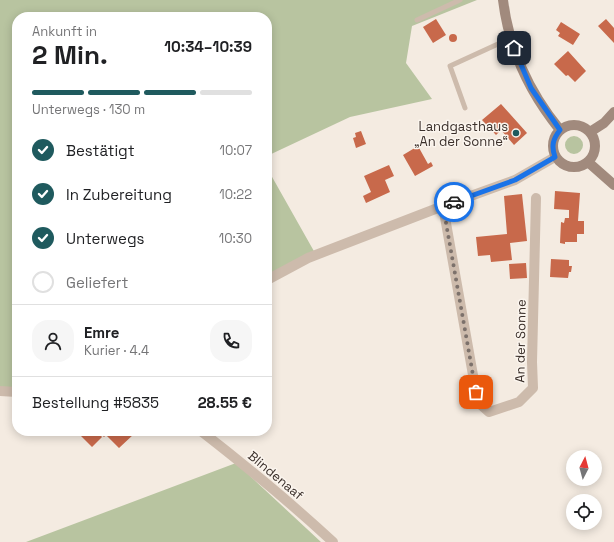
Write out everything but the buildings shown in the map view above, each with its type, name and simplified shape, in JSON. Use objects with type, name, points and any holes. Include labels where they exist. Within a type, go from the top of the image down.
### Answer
[{"type":"main road","points":[[503,0],[511,38],[526,80],[535,96],[560,130]]},
{"type":"main road","points":[[590,132],[604,123],[614,112]]},
{"type":"main road","points":[[568,125],[577,125],[590,132],[595,143],[594,154],[588,162],[582,166],[567,166],[555,157],[553,142],[555,135],[560,130],[568,125]]},
{"type":"main road","points":[[588,162],[614,185]]},
{"type":"street","points":[[272,277],[308,258],[515,180],[555,157]]},
{"type":"street","name":"An der Sonne","points":[[443,206],[476,392],[480,404],[489,412],[519,402],[533,388],[532,354],[536,198]]},
{"type":"street","points":[[0,391],[12,392]]},
{"type":"street","name":"Blindenaaf","points":[[207,436],[305,516],[333,542]]},
{"type":"lane","points":[[417,20],[460,0]]},
{"type":"lane","points":[[465,108],[450,66],[511,38]]},
{"type":"green space","points":[[0,0],[477,0],[412,26],[406,63],[432,99],[350,117],[272,154],[272,12],[12,12],[12,392],[0,391]]},
{"type":"green space","points":[[570,136],[578,136],[583,141],[581,152],[578,154],[570,154],[565,149],[565,141]]},
{"type":"green space","points":[[272,177],[315,253],[272,279]]},
{"type":"green space","points":[[236,463],[321,542],[26,542]]},
{"type":"way so far","points":[[454,202],[443,206],[476,392]]},
{"type":"place","name":"Landgasthaus „An der Sonne“","points":[[516,133]]},
{"type":"route","points":[[454,202],[515,180],[555,157],[553,142],[555,135],[560,130],[535,96],[526,80],[514,48]]}]
